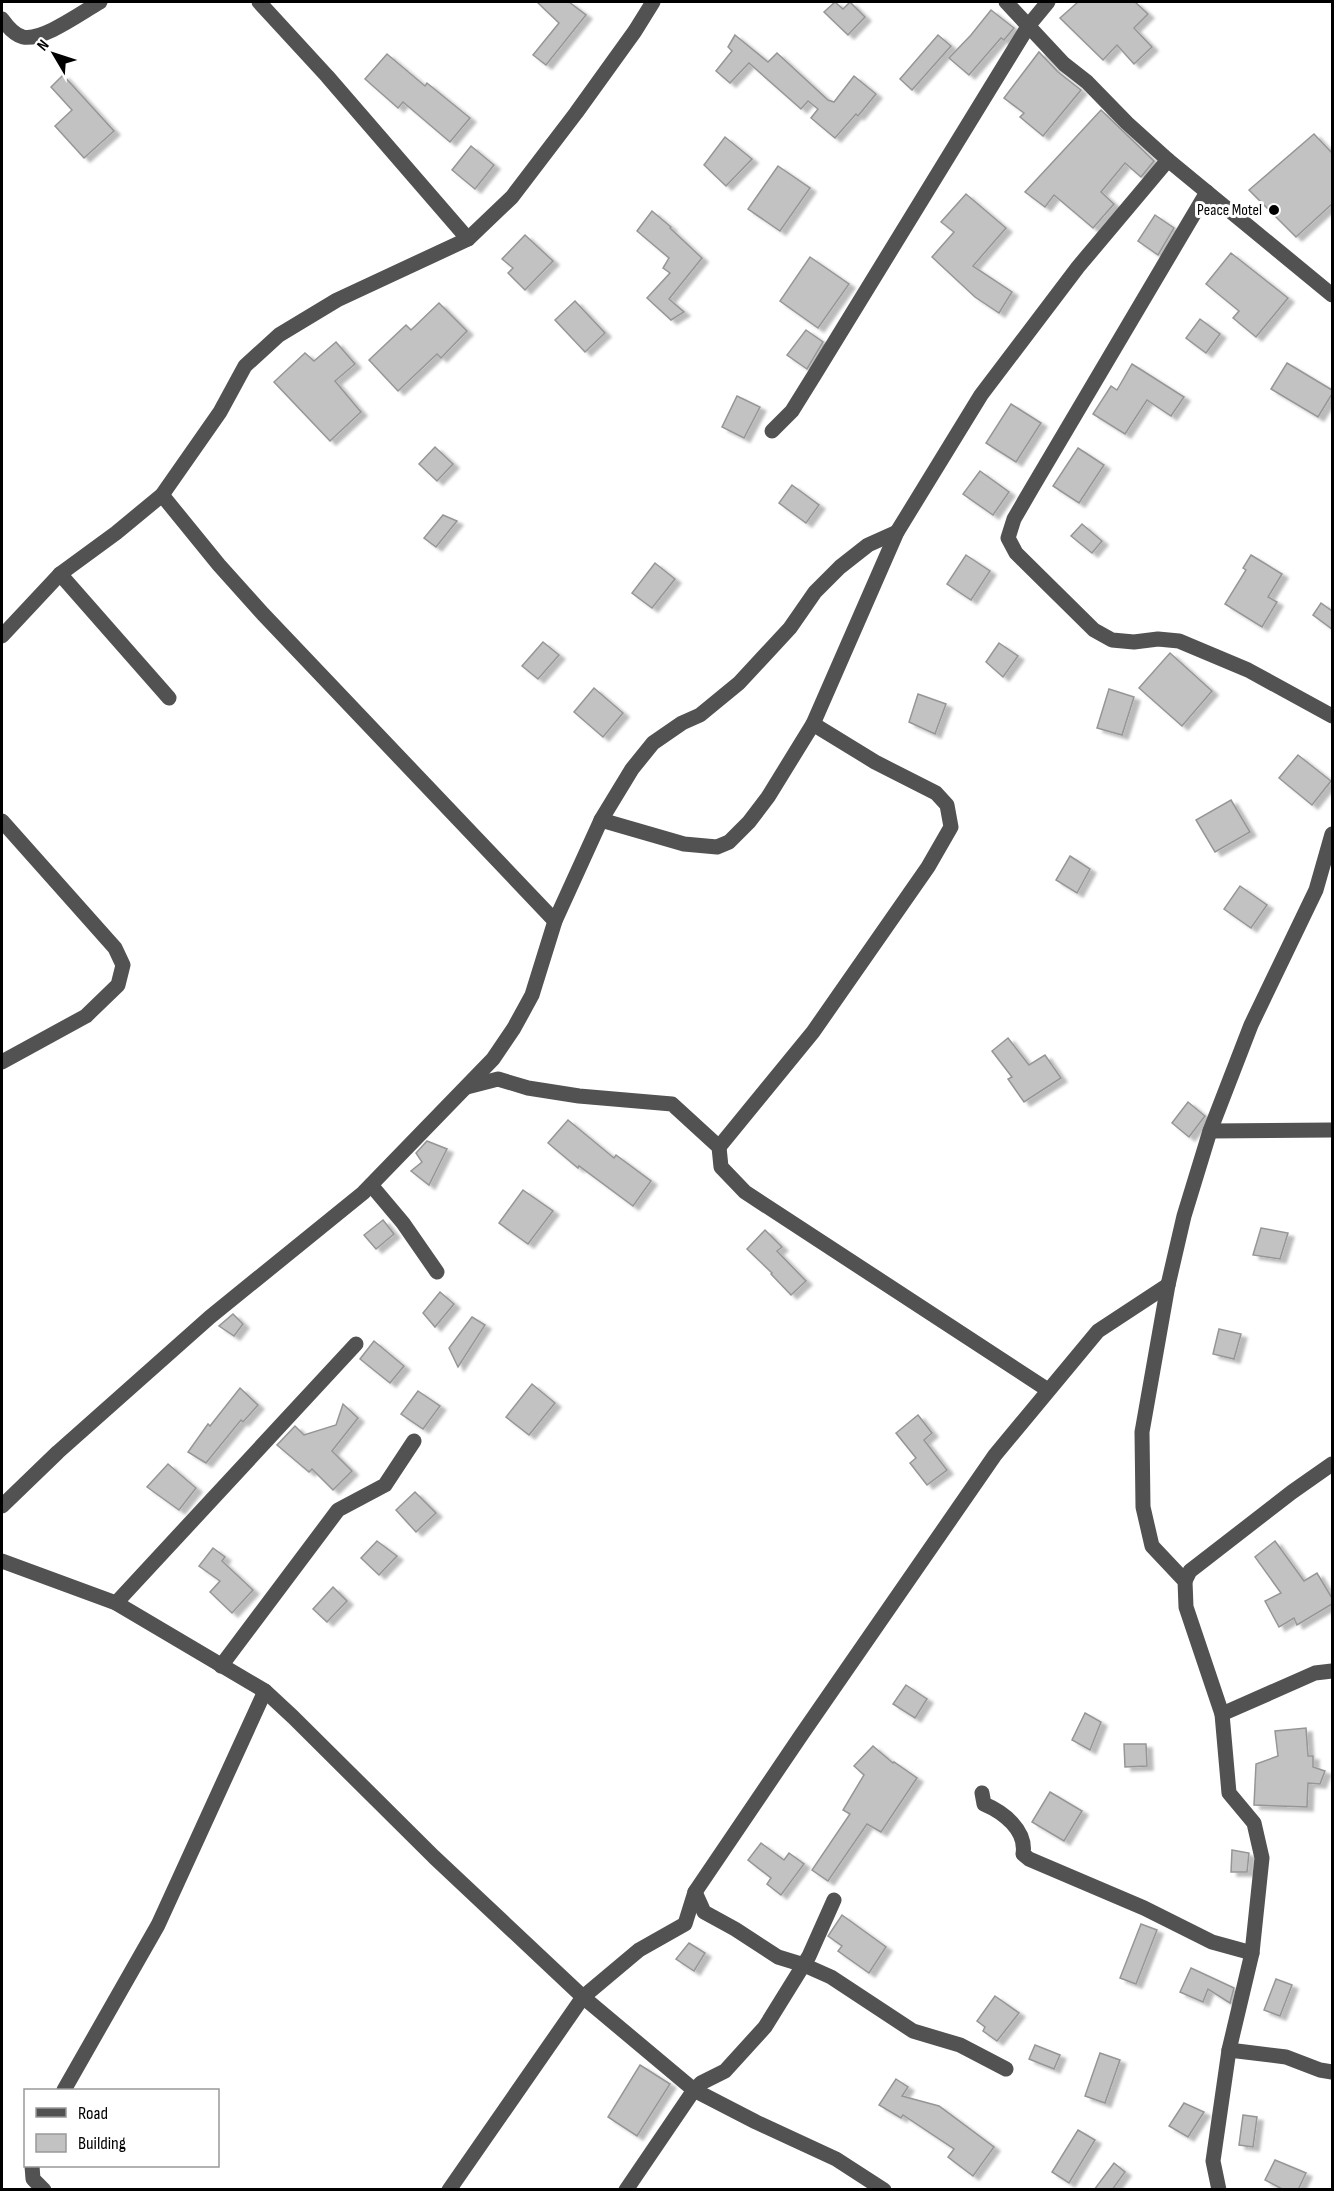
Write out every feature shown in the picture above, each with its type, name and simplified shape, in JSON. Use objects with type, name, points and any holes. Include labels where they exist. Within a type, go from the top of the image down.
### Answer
[{"type":"street","points":[[2,19],[9,28],[23,37],[40,36],[100,2]]},
{"type":"street","points":[[259,2],[327,76],[468,239]]},
{"type":"street","points":[[2,636],[60,574],[116,533],[162,495],[220,412],[245,366],[279,335],[337,300],[468,239],[512,197],[635,31],[653,2]]},
{"type":"street","points":[[1006,2],[1064,64],[1087,82],[1168,160],[1332,295]]},
{"type":"street","points":[[772,431],[792,411],[1029,26],[1048,2]]},
{"type":"street","points":[[602,819],[684,844],[717,847],[729,843],[749,822],[768,797],[813,724],[897,532],[981,394],[1078,267],[1168,160]]},
{"type":"street","points":[[1207,192],[1014,519],[1008,538],[1016,553],[1094,630],[1112,640],[1134,642],[1158,639],[1179,640],[1248,670],[1332,716]]},
{"type":"street","points":[[162,495],[219,565],[263,614],[555,921]]},
{"type":"street","points":[[2,1506],[58,1452],[210,1317],[371,1185],[493,1059],[514,1028],[532,995],[555,921],[602,819],[632,769],[653,743],[682,723],[700,715],[740,683],[790,628],[815,592],[840,567],[868,545],[897,532]]},
{"type":"street","points":[[60,574],[169,698]]},
{"type":"street","points":[[718,1147],[813,1032],[928,867],[951,827],[947,804],[936,793],[875,762],[813,724]]},
{"type":"street","points":[[2,822],[116,948],[123,964],[118,985],[86,1016],[2,1062]]},
{"type":"street","points":[[1185,1581],[1152,1546],[1143,1507],[1142,1432],[1168,1285],[1184,1216],[1210,1131],[1251,1025],[1316,890],[1332,834]]},
{"type":"street","points":[[467,1087],[498,1079],[528,1088],[579,1096],[672,1104],[718,1147],[721,1167],[745,1192],[1048,1390]]},
{"type":"street","points":[[1210,1131],[1332,1130]]},
{"type":"street","points":[[371,1185],[403,1223],[437,1272]]},
{"type":"street","points":[[449,2190],[583,1997],[639,1950],[684,1924],[695,1892],[808,1724],[995,1455],[1098,1331],[1168,1285]]},
{"type":"street","points":[[116,1603],[356,1344]]},
{"type":"street","points":[[221,1666],[338,1510],[385,1485],[414,1442]]},
{"type":"street","points":[[1219,2190],[1213,2161],[1228,2050],[1252,1953],[1262,1858],[1254,1823],[1229,1793],[1222,1714],[1186,1607],[1185,1581],[1190,1571],[1332,1464]]},
{"type":"street","points":[[2,1561],[116,1603],[265,1691],[434,1857],[583,1997],[694,2090],[836,2159],[884,2190]]},
{"type":"street","points":[[1222,1714],[1315,1673],[1332,1671]]},
{"type":"street","points":[[65,2089],[158,1925],[265,1691]]},
{"type":"street","points":[[982,1793],[984,1804],[999,1810],[1015,1826],[1024,1847],[1023,1854],[1029,1859],[1144,1908],[1212,1942],[1252,1953]]},
{"type":"street","points":[[695,1892],[704,1912],[778,1957],[831,1977],[913,2031],[960,2045],[1006,2069]]},
{"type":"street","points":[[626,2190],[694,2090],[701,2083],[725,2071],[765,2027],[804,1965],[834,1900]]},
{"type":"street","points":[[1228,2050],[1286,2057],[1320,2070],[1332,2072]]},
{"type":"street","points":[[32,2167],[33,2179],[44,2190]]},
{"type":"building","points":[[537,2],[569,2],[586,15],[546,65],[533,55],[559,23]]},
{"type":"building","points":[[835,2],[843,9],[850,2],[865,17],[848,35],[824,12]]},
{"type":"building","points":[[1078,2],[1135,2],[1148,14],[1134,28],[1152,47],[1134,64],[1117,45],[1103,60],[1060,18]]},
{"type":"building","points":[[991,10],[1014,28],[1004,40],[1001,38],[969,75],[949,58]]},
{"type":"building","points":[[735,35],[768,62],[777,53],[828,100],[834,102],[854,76],[876,94],[858,116],[856,114],[835,138],[811,118],[818,109],[808,101],[801,109],[749,63],[730,83],[716,71],[732,51],[728,47]]},
{"type":"building","points":[[938,35],[951,46],[912,90],[900,79]]},
{"type":"building","points":[[1039,52],[1058,72],[1081,90],[1043,136],[1020,117],[1024,113],[1004,98]]},
{"type":"building","points":[[387,54],[425,86],[427,83],[470,118],[450,142],[403,102],[398,108],[365,79]]},
{"type":"building","points":[[63,75],[114,131],[84,158],[55,126],[72,110],[51,87]]},
{"type":"building","points":[[1101,110],[1154,161],[1141,177],[1125,163],[1101,192],[1114,204],[1093,228],[1054,195],[1045,207],[1025,192]]},
{"type":"building","points":[[1314,134],[1332,153],[1332,204],[1296,237],[1249,190]]},
{"type":"building","points":[[725,137],[752,159],[726,186],[704,165]]},
{"type":"building","points":[[471,146],[494,165],[475,189],[452,170]]},
{"type":"building","points":[[778,166],[810,188],[780,231],[748,209]]},
{"type":"building","points":[[966,194],[1006,228],[973,266],[1012,292],[999,313],[975,297],[932,257],[954,232],[941,222]]},
{"type":"building","points":[[652,211],[702,258],[669,299],[684,312],[671,320],[647,298],[670,273],[663,268],[669,258],[637,231]]},
{"type":"building","points":[[1155,215],[1174,228],[1158,255],[1138,241]]},
{"type":"building","points":[[525,235],[553,261],[525,290],[508,273],[513,268],[502,259]]},
{"type":"building","points":[[1231,253],[1288,298],[1256,337],[1233,318],[1239,311],[1206,284]]},
{"type":"building","points":[[810,257],[849,284],[818,328],[780,301]]},
{"type":"building","points":[[575,301],[605,333],[585,352],[555,320]]},
{"type":"building","points":[[439,303],[467,331],[441,358],[437,354],[398,391],[369,360],[406,325],[411,330]]},
{"type":"building","points":[[1200,319],[1220,334],[1206,353],[1186,338]]},
{"type":"building","points":[[806,330],[823,342],[807,369],[787,355]]},
{"type":"building","points":[[336,342],[355,364],[335,381],[361,412],[330,441],[274,382],[305,353],[314,361]]},
{"type":"building","points":[[1287,363],[1332,390],[1332,394],[1318,417],[1271,389]]},
{"type":"building","points":[[1132,364],[1184,397],[1171,416],[1147,400],[1125,434],[1093,414],[1111,386],[1117,390]]},
{"type":"building","points":[[737,396],[760,407],[744,438],[722,427]]},
{"type":"building","points":[[1011,404],[1041,423],[1016,462],[986,443]]},
{"type":"building","points":[[435,447],[453,464],[437,481],[419,464]]},
{"type":"building","points":[[1078,448],[1104,465],[1079,503],[1053,486]]},
{"type":"building","points":[[980,471],[1009,492],[993,515],[963,494]]},
{"type":"building","points":[[792,485],[819,505],[806,523],[779,503]]},
{"type":"building","points":[[443,515],[457,521],[436,547],[424,538]]},
{"type":"building","points":[[1082,524],[1102,541],[1092,553],[1071,536]]},
{"type":"building","points":[[966,555],[990,571],[971,600],[947,584]]},
{"type":"building","points":[[1251,555],[1282,574],[1268,597],[1277,602],[1262,627],[1225,604],[1246,570],[1243,568]]},
{"type":"building","points":[[655,563],[675,579],[652,608],[632,593]]},
{"type":"building","points":[[1321,603],[1332,611],[1332,629],[1313,615]]},
{"type":"building","points":[[543,642],[559,655],[538,679],[522,666]]},
{"type":"building","points":[[999,643],[1018,656],[1003,677],[986,662]]},
{"type":"building","points":[[1170,653],[1212,691],[1182,726],[1139,688]]},
{"type":"building","points":[[594,688],[623,713],[603,737],[574,712]]},
{"type":"building","points":[[1109,689],[1134,697],[1122,735],[1097,728]]},
{"type":"building","points":[[918,694],[946,704],[935,734],[909,722]]},
{"type":"building","points":[[1298,755],[1331,781],[1312,805],[1279,778]]},
{"type":"building","points":[[1231,800],[1250,832],[1215,852],[1196,820]]},
{"type":"building","points":[[1070,856],[1090,869],[1077,893],[1056,880]]},
{"type":"building","points":[[1240,886],[1267,905],[1251,928],[1224,909]]},
{"type":"building","points":[[1008,1038],[1029,1065],[1045,1055],[1061,1078],[1024,1102],[1008,1079],[1012,1077],[992,1051]]},
{"type":"building","points":[[1188,1102],[1205,1116],[1189,1137],[1172,1123]]},
{"type":"building","points":[[568,1120],[614,1158],[616,1155],[651,1181],[633,1206],[579,1166],[578,1168],[548,1143]]},
{"type":"building","points":[[427,1141],[447,1149],[429,1185],[411,1171],[422,1162],[416,1153]]},
{"type":"building","points":[[523,1190],[553,1211],[528,1244],[499,1223]]},
{"type":"building","points":[[383,1220],[394,1234],[376,1249],[364,1235]]},
{"type":"building","points":[[1261,1228],[1288,1233],[1280,1259],[1253,1255]]},
{"type":"building","points":[[765,1230],[782,1247],[777,1251],[806,1281],[791,1295],[747,1249]]},
{"type":"building","points":[[440,1292],[454,1304],[435,1327],[423,1313]]},
{"type":"building","points":[[233,1314],[243,1324],[234,1336],[219,1326]]},
{"type":"building","points":[[472,1317],[485,1325],[458,1367],[449,1348]]},
{"type":"building","points":[[1219,1329],[1241,1334],[1234,1359],[1213,1354]]},
{"type":"building","points":[[374,1341],[404,1366],[390,1383],[360,1359]]},
{"type":"building","points":[[532,1384],[555,1403],[529,1435],[506,1417]]},
{"type":"building","points":[[240,1388],[258,1405],[243,1422],[241,1420],[206,1463],[188,1452],[208,1424],[210,1426]]},
{"type":"building","points":[[418,1391],[440,1406],[423,1429],[401,1414]]},
{"type":"building","points":[[343,1404],[358,1418],[332,1451],[352,1471],[333,1490],[312,1469],[309,1472],[277,1445],[295,1426],[304,1435],[336,1425]]},
{"type":"building","points":[[918,1415],[932,1433],[924,1440],[947,1470],[927,1485],[910,1463],[916,1458],[896,1433]]},
{"type":"building","points":[[168,1464],[196,1488],[179,1510],[147,1487]]},
{"type":"building","points":[[415,1492],[436,1513],[416,1532],[396,1510]]},
{"type":"building","points":[[377,1541],[397,1556],[379,1575],[361,1558]]},
{"type":"building","points":[[1275,1541],[1304,1581],[1317,1573],[1332,1598],[1332,1604],[1297,1625],[1294,1618],[1279,1627],[1265,1601],[1281,1593],[1255,1557]]},
{"type":"building","points":[[213,1548],[225,1557],[222,1561],[253,1590],[232,1613],[210,1592],[220,1581],[199,1566]]},
{"type":"building","points":[[333,1587],[347,1601],[327,1622],[313,1609]]},
{"type":"building","points":[[906,1685],[927,1699],[915,1718],[893,1704]]},
{"type":"building","points":[[1085,1713],[1101,1722],[1090,1750],[1072,1740]]},
{"type":"building","points":[[1306,1728],[1308,1756],[1313,1756],[1313,1767],[1325,1771],[1320,1784],[1308,1783],[1307,1807],[1254,1805],[1256,1764],[1278,1756],[1275,1731]]},
{"type":"building","points":[[1124,1744],[1146,1744],[1147,1766],[1125,1767]]},
{"type":"building","points":[[873,1746],[893,1763],[917,1778],[881,1832],[867,1824],[828,1881],[812,1870],[850,1814],[843,1810],[864,1775],[854,1766]]},
{"type":"building","points":[[1050,1792],[1082,1811],[1064,1841],[1032,1822]]},
{"type":"building","points":[[761,1843],[784,1860],[789,1853],[804,1864],[781,1895],[767,1884],[771,1878],[748,1860]]},
{"type":"building","points":[[1232,1850],[1249,1853],[1247,1872],[1231,1872]]},
{"type":"building","points":[[842,1915],[886,1947],[869,1973],[838,1951],[842,1946],[828,1936]]},
{"type":"building","points":[[1141,1924],[1157,1930],[1136,1984],[1120,1978]]},
{"type":"building","points":[[689,1943],[705,1953],[694,1971],[676,1959]]},
{"type":"building","points":[[1191,1968],[1234,1988],[1230,2003],[1208,1989],[1203,2002],[1180,1992]]},
{"type":"building","points":[[1276,1979],[1292,1985],[1280,2016],[1264,2010]]},
{"type":"building","points":[[995,1996],[1019,2013],[997,2041],[983,2031],[985,2027],[977,2021]]},
{"type":"building","points":[[1035,2045],[1060,2055],[1054,2069],[1029,2059]]},
{"type":"building","points":[[1100,2053],[1120,2060],[1105,2103],[1085,2096]]},
{"type":"building","points":[[640,2065],[670,2084],[637,2136],[608,2117]]},
{"type":"building","points":[[896,2079],[908,2087],[902,2096],[939,2106],[994,2147],[973,2176],[948,2157],[954,2149],[903,2115],[901,2118],[879,2105]]},
{"type":"building","points":[[1184,2103],[1204,2112],[1188,2137],[1169,2126]]},
{"type":"building","points":[[1243,2115],[1257,2117],[1253,2147],[1239,2145]]},
{"type":"building","points":[[1078,2130],[1095,2140],[1069,2183],[1052,2172]]},
{"type":"building","points":[[1275,2160],[1306,2173],[1298,2190],[1284,2190],[1265,2180]]},
{"type":"building","points":[[1114,2163],[1125,2172],[1112,2190],[1094,2190]]},
{"type":"place","name":"Peace Motel","points":[[1274,210]]}]
